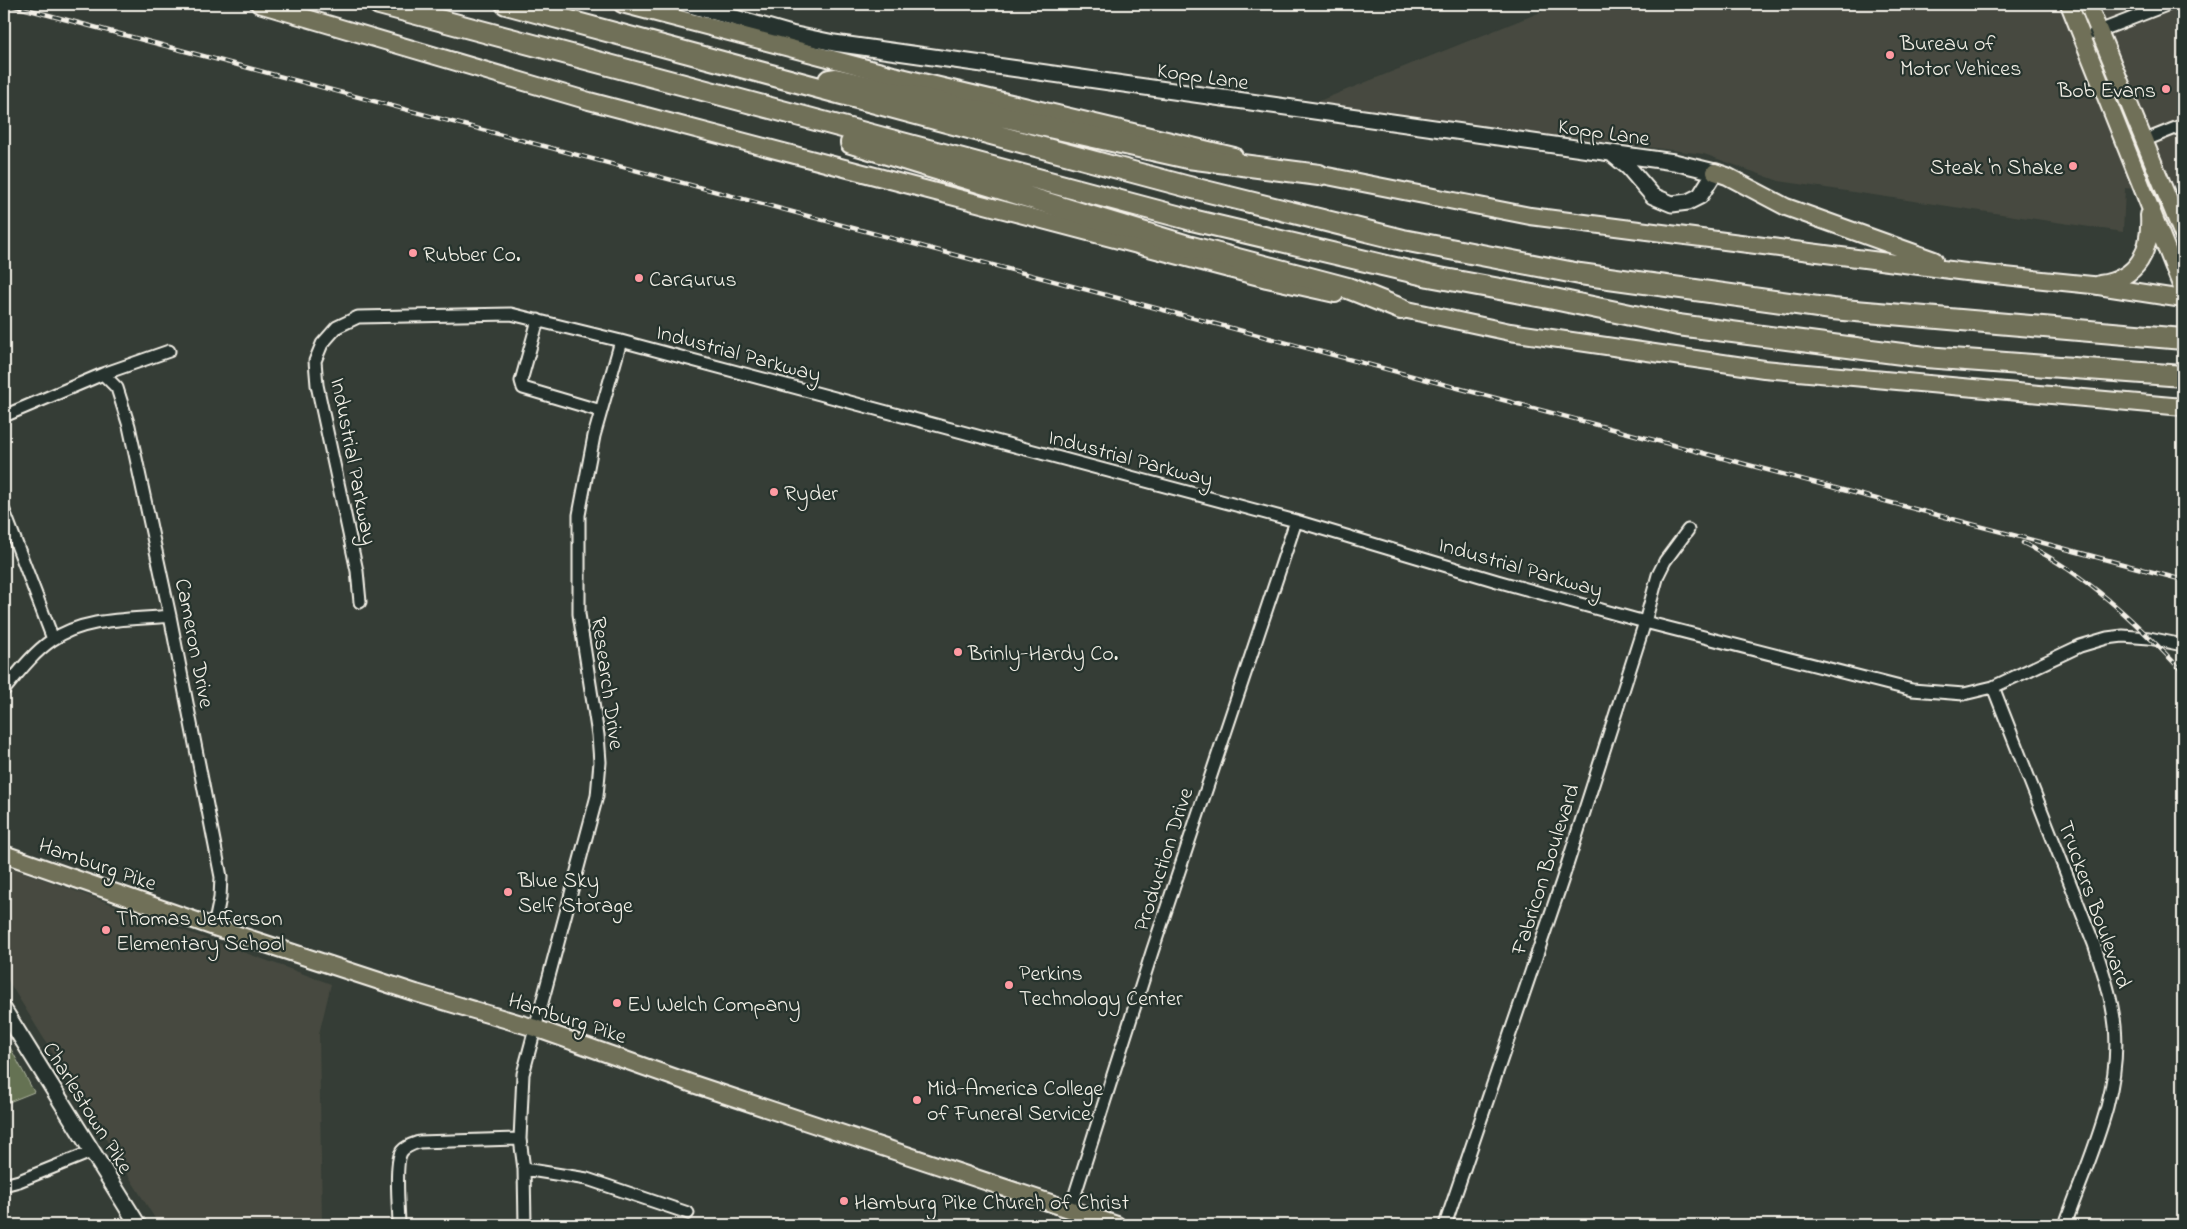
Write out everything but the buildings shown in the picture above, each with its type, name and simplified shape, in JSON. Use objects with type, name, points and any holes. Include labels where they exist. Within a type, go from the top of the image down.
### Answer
[{"type":"highway","points":[[379,4],[1267,239],[1429,276],[1678,325],[1925,357],[2178,375]]},
{"type":"highway","points":[[506,4],[1175,184],[1384,235],[1580,274],[1832,309],[2183,339]]},
{"type":"highway","points":[[794,82],[835,79],[1188,158],[1319,174]]},
{"type":"highway","points":[[820,122],[850,142],[1188,246],[1348,288],[1401,308]]},
{"type":"main road","points":[[259,4],[599,104],[1267,279],[1510,332],[1764,369],[2183,407]]},
{"type":"main road","points":[[622,4],[893,75],[1269,165],[1530,216],[1966,272],[2092,285],[2183,298]]},
{"type":"main road","points":[[2069,4],[2183,290]]},
{"type":"main road","points":[[2088,4],[2183,235]]},
{"type":"main road","points":[[1715,172],[1727,176],[1786,207],[1966,272]]},
{"type":"main road","points":[[2092,285],[2123,277],[2136,267],[2144,254],[2148,241],[2148,202]]},
{"type":"main road","name":"Hamburg Pike","points":[[4,854],[214,927],[416,993],[535,1028],[693,1084],[1114,1225]]},
{"type":"street","name":"Kopp Lane","points":[[687,4],[790,34],[834,43],[1674,162],[1715,172]]},
{"type":"street","points":[[2082,37],[2169,4]]},
{"type":"street","points":[[2143,141],[2183,125]]},
{"type":"street","points":[[1612,154],[1629,168],[1653,196],[1672,204],[1688,202],[1700,196],[1715,172]]},
{"type":"street","name":"Industrial Parkway","points":[[360,602],[357,571],[317,385],[315,361],[322,344],[336,327],[358,317],[494,313],[511,314],[621,341],[1296,521],[1497,581],[1645,622],[1912,690],[1964,694],[1993,687],[2080,646],[2107,638],[2123,636],[2149,638],[2183,646]]},
{"type":"street","points":[[538,320],[521,381],[523,388],[601,411]]},
{"type":"street","name":"Research Drive","points":[[524,1225],[524,1169],[520,1139],[523,1074],[597,796],[600,762],[598,735],[579,614],[579,515],[601,411],[621,341]]},
{"type":"street","points":[[4,416],[102,374],[170,351]]},
{"type":"street","name":"Cameron Drive","points":[[102,374],[117,388],[129,426],[170,616],[221,877],[214,927]]},
{"type":"street","points":[[4,511],[53,639]]},
{"type":"street","name":"Production Drive","points":[[1070,1210],[1152,952],[1296,521]]},
{"type":"street","name":"Fabricon Boulevard","points":[[1445,1225],[1559,891],[1645,622],[1658,575],[1665,561],[1688,530]]},
{"type":"street","points":[[4,690],[37,652],[53,639],[90,624],[116,619],[170,616]]},
{"type":"street","name":"Truckers Boulevard","points":[[1993,687],[2094,944],[2104,974],[2115,1025],[2114,1074],[2109,1100],[2065,1225]]},
{"type":"street","name":"Charlestown Pike","points":[[4,1010],[138,1225]]},
{"type":"street","points":[[399,1225],[398,1164],[401,1152],[407,1147],[419,1142],[520,1139]]},
{"type":"street","points":[[4,1184],[18,1181],[91,1152]]},
{"type":"street","points":[[524,1169],[587,1179],[688,1213]]},
{"type":"shaded area","points":[[1561,4],[2183,4],[2183,194],[2125,188],[2123,232],[1779,181],[1704,154],[1309,105]]},
{"type":"shaded area","points":[[4,865],[331,984],[319,1034],[322,1225],[159,1225],[4,974]]},
{"type":"green space","points":[[4,1036],[34,1092],[4,1104]]},
{"type":"railway","points":[[7,4],[2183,580]]},
{"type":"railway","points":[[2023,543],[2068,569],[2109,600],[2183,672]]},
{"type":"place","name":"Bureau of Motor Vehices","points":[[1890,55]]},
{"type":"place","name":"Bob Evans","points":[[2166,89]]},
{"type":"place","name":"Steak 'n Shake","points":[[2073,166]]},
{"type":"place","name":"Rubber Co.","points":[[413,253]]},
{"type":"place","name":"CarGurus","points":[[639,278]]},
{"type":"place","name":"Ryder","points":[[774,492]]},
{"type":"place","name":"Brinly-Hardy Co.","points":[[958,652]]},
{"type":"place","name":"Blue Sky Self Storage","points":[[508,892]]},
{"type":"place","name":"Thomas Jefferson Elementary School","points":[[106,930]]},
{"type":"place","name":"Perkins Technology Center","points":[[1009,985]]},
{"type":"place","name":"EJ Welch Company","points":[[617,1003]]},
{"type":"place","name":"Mid-America College of Funeral Service","points":[[917,1100]]},
{"type":"place","name":"Hamburg Pike Church of Christ","points":[[844,1201]]}]
